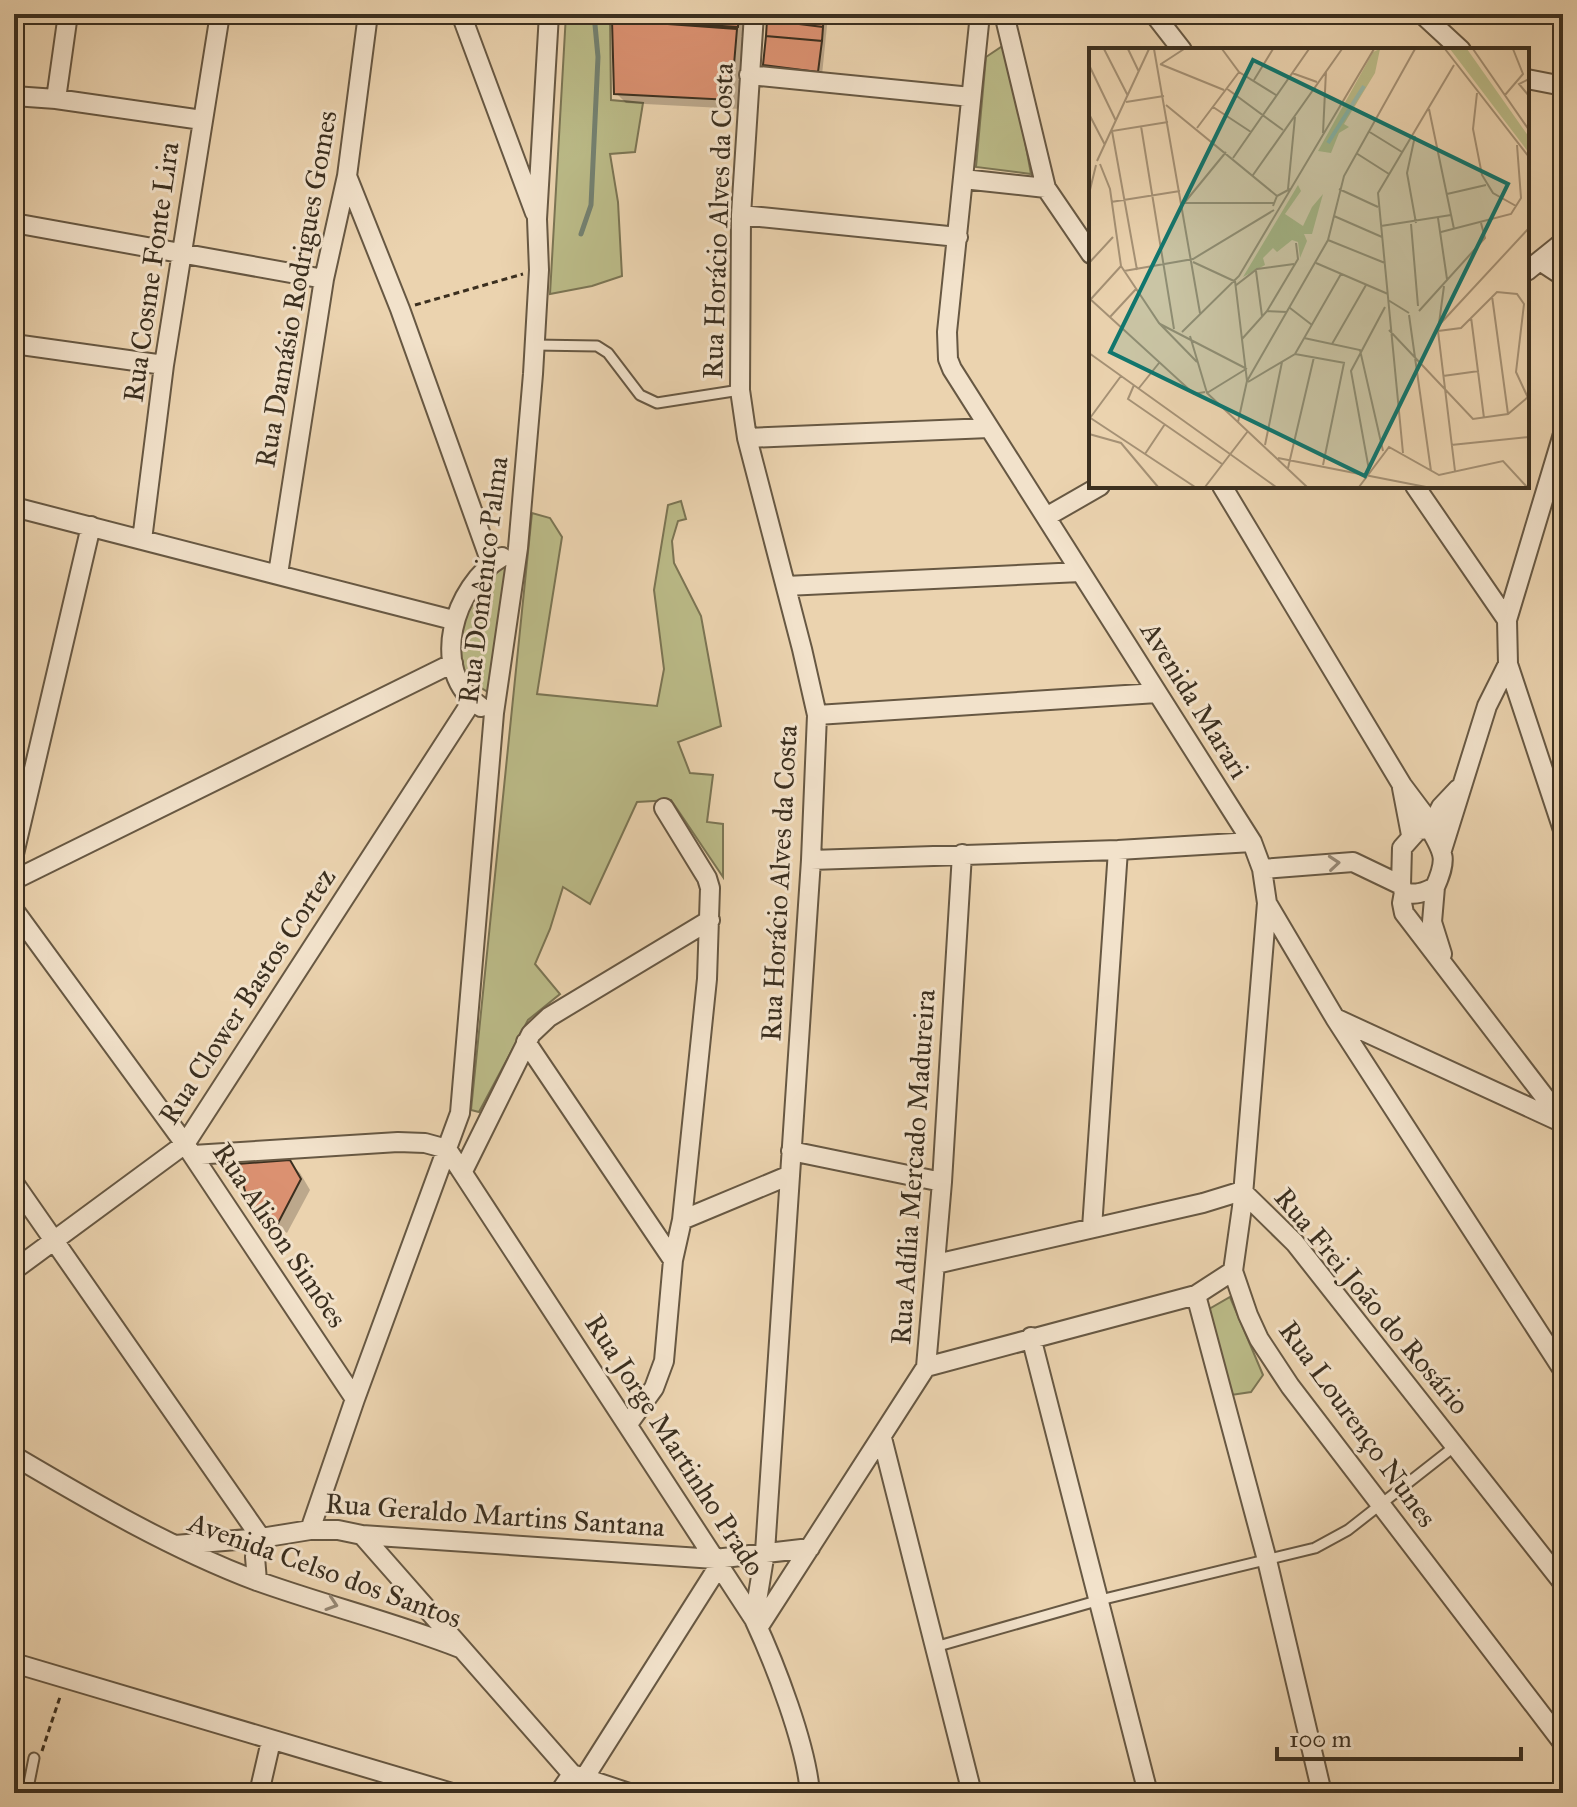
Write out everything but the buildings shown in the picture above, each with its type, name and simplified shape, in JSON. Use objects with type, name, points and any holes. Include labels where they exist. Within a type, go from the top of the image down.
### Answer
[{"type":"street","points":[[56,99],[68,14]]},
{"type":"street","name":"Rua Cosme Fonte Lira","points":[[142,540],[164,365],[220,14]]},
{"type":"street","name":"Rua Damásio Rodrigues Gomes","points":[[278,574],[324,279],[347,176],[368,14]]},
{"type":"street","points":[[461,14],[537,219]]},
{"type":"street","name":"Rua Domênico Palma","points":[[310,1530],[460,1113],[494,713],[518,548],[535,345],[539,270],[537,219],[549,14]]},
{"type":"street","name":"Rua Horácio Alves da Costa","points":[[754,14],[741,215],[740,390],[747,438],[817,715],[811,860],[765,1552],[756,1623]]},
{"type":"street","name":"Avenida Marari","points":[[980,14],[947,332],[948,359],[1252,842],[1262,869],[1267,903],[1335,1018],[1563,1370]]},
{"type":"street","points":[[1004,14],[1046,188],[1089,251]]},
{"type":"street","points":[[1154,14],[1180,48]]},
{"type":"street","points":[[1422,14],[1459,48]]},
{"type":"street","points":[[749,75],[971,97]]},
{"type":"street","points":[[1529,79],[1563,86]]},
{"type":"street","points":[[14,96],[202,120]]},
{"type":"street","points":[[347,176],[400,309],[491,563]]},
{"type":"street","points":[[963,179],[1046,188]]},
{"type":"street","points":[[741,215],[958,237]]},
{"type":"street","points":[[14,223],[324,279]]},
{"type":"street","points":[[1533,266],[1563,242]]},
{"type":"street","points":[[1533,266],[1563,276]]},
{"type":"street","points":[[14,344],[164,365]]},
{"type":"street","points":[[747,438],[989,428]]},
{"type":"street","points":[[1563,434],[1507,620],[1508,664],[1563,830]]},
{"type":"street","points":[[1046,517],[1097,488]]},
{"type":"street","points":[[1223,488],[1402,785],[1422,830],[1442,850]]},
{"type":"street","points":[[1416,488],[1507,620]]},
{"type":"street","points":[[14,507],[453,620]]},
{"type":"street","points":[[14,854],[91,526]]},
{"type":"street","points":[[494,713],[472,701],[460,681],[450,643],[453,620],[491,563],[518,548]]},
{"type":"street","points":[[786,586],[1080,572]]},
{"type":"street","points":[[14,880],[453,663]]},
{"type":"street","points":[[1445,965],[1432,922],[1435,887],[1444,868],[1442,850],[1487,706],[1508,664]]},
{"type":"street","points":[[817,715],[1157,693]]},
{"type":"street","name":"Rua Clower Bastos Cortez","points":[[14,1270],[189,1150],[472,701]]},
{"type":"street","points":[[1462,784],[1402,848],[1404,913],[1563,1122]]},
{"type":"street","points":[[628,1424],[654,1388],[664,1361],[673,1260],[682,1220],[702,1041],[710,920],[707,878],[664,808]]},
{"type":"street","points":[[811,860],[1118,850],[1252,842]]},
{"type":"street","points":[[1092,1228],[1118,850]]},
{"type":"street","name":"Rua Adília Mercado Madureira","points":[[756,1623],[810,1548],[926,1367],[942,1182],[962,854]]},
{"type":"street","points":[[1262,869],[1353,862],[1410,894],[1435,887]]},
{"type":"street","name":"Rua Lourenço Nunes","points":[[1267,903],[1233,1271],[1248,1315],[1259,1339],[1290,1386],[1563,1743]]},
{"type":"street","name":"Rua Alison Simões","points":[[14,910],[189,1150],[355,1399]]},
{"type":"street","points":[[463,1171],[526,1042],[549,1017],[710,920]]},
{"type":"street","points":[[1335,1018],[1563,1122]]},
{"type":"street","points":[[526,1042],[673,1260]]},
{"type":"street","points":[[189,1150],[398,1142],[425,1143],[447,1149]]},
{"type":"street","name":"Rua Jorge Martinho Prado","points":[[447,1149],[756,1623],[785,1699],[810,1793]]},
{"type":"street","points":[[791,1151],[942,1182]]},
{"type":"street","points":[[682,1220],[790,1175]]},
{"type":"street","points":[[14,1183],[261,1538],[255,1557],[257,1581]]},
{"type":"street","name":"Rua Frei João do Rosário","points":[[936,1264],[1242,1191],[1295,1243],[1563,1583]]},
{"type":"street","points":[[926,1367],[1196,1295],[1233,1271]]},
{"type":"street","points":[[1196,1295],[1267,1560],[1322,1793]]},
{"type":"street","points":[[1031,1337],[1148,1793]]},
{"type":"street","points":[[882,1438],[972,1793]]},
{"type":"street","name":"Avenida Celso dos Santos","points":[[14,1456],[94,1503],[175,1545],[257,1581],[460,1648],[578,1777]]},
{"type":"street","name":"Rua Geraldo Martins Santana","points":[[175,1545],[261,1538],[310,1530],[338,1530],[362,1535],[718,1562],[765,1552],[810,1548]]},
{"type":"street","points":[[362,1535],[460,1648]]},
{"type":"street","points":[[559,1793],[578,1777],[718,1562]]},
{"type":"street","points":[[14,1663],[452,1793]]},
{"type":"street","points":[[259,1793],[271,1741]]},
{"type":"street","points":[[578,1777],[629,1793]]},
{"type":"lane","points":[[535,345],[597,346],[608,353],[640,395],[657,403],[740,390]]},
{"type":"lane","points":[[935,1647],[1100,1600],[1328,1543],[1455,1446]]},
{"type":"lane","points":[[27,1793],[34,1758]]},
{"type":"path","points":[[400,309],[539,270]]},
{"type":"path","points":[[34,1758],[39,1759],[66,1679]]},
{"type":"green space","points":[[566,14],[610,14],[611,100],[643,103],[635,152],[610,154],[618,202],[622,276],[592,286],[550,294]]},
{"type":"green space","points":[[1007,43],[1031,174],[976,167],[986,57]]},
{"type":"green space","points":[[681,501],[686,519],[678,521],[672,541],[674,563],[701,616],[721,726],[678,742],[690,773],[713,775],[707,822],[723,824],[723,877],[671,800],[637,802],[590,904],[563,887],[535,964],[560,994],[528,1020],[479,1112],[471,1110],[532,513],[550,518],[562,537],[537,694],[657,706],[664,669],[654,590],[668,505]]},
{"type":"green space","points":[[507,564],[490,693],[471,681],[460,664],[457,649],[459,632],[472,600]]},
{"type":"green space","points":[[1230,1297],[1263,1375],[1251,1392],[1218,1397],[1197,1316]]},
{"type":"waterway","points":[[581,234],[591,205],[598,57],[594,14]]}]
